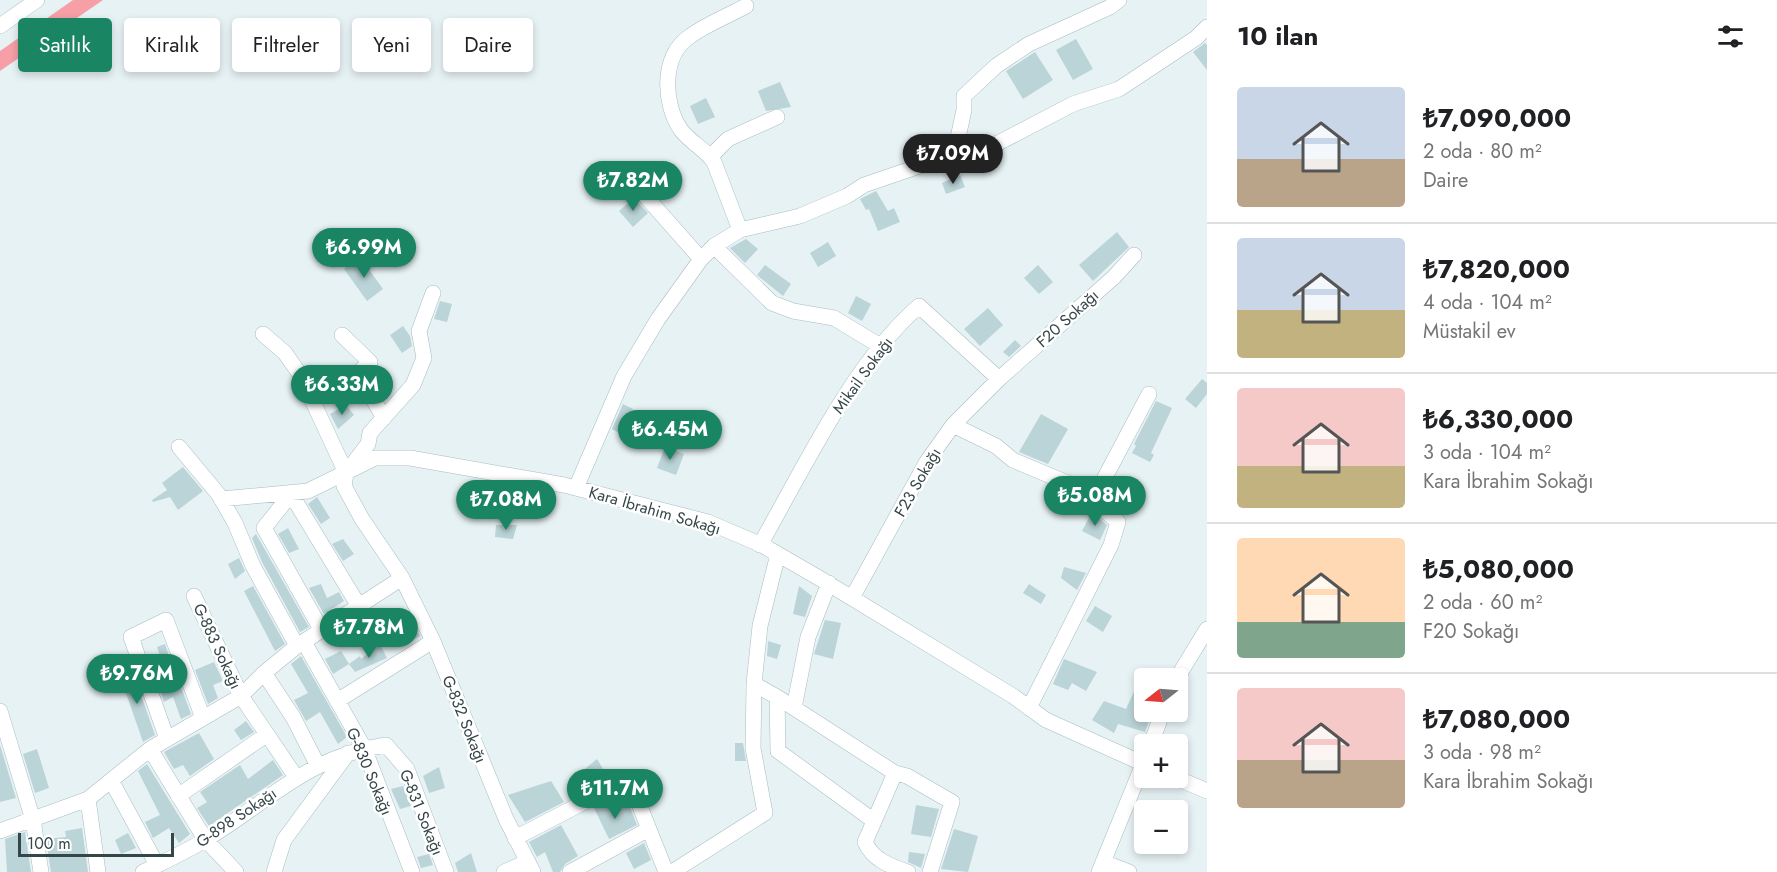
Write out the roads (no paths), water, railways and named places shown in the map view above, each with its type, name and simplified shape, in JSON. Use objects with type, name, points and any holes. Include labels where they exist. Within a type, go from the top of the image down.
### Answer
[{"type":"street","points":[[0,26],[36,0]]},
{"type":"street","points":[[954,156],[964,110],[964,96],[988,74],[1029,44],[1110,7],[1119,0]]},
{"type":"street","points":[[740,230],[710,157],[686,135],[674,116],[668,97],[669,70],[683,42],[746,6]]},
{"type":"street","points":[[576,488],[624,376],[658,319],[701,259],[714,246],[740,230],[800,216],[847,196],[864,184],[954,156],[964,158],[977,154],[1073,104],[1119,88],[1196,38],[1207,27]]},
{"type":"street","points":[[710,157],[728,139],[777,117]]},
{"type":"street","points":[[640,190],[701,259]]},
{"type":"street","points":[[714,246],[772,303],[793,311],[834,318],[882,346]]},
{"type":"street","name":"F20 Sokağı","points":[[999,379],[1114,277],[1134,255]]},
{"type":"street","points":[[263,334],[285,353],[301,376],[346,473],[368,444],[370,433],[413,385],[424,358],[419,331],[433,293]]},
{"type":"street","name":"Mikail Sokağı","points":[[760,544],[843,398],[903,320],[919,306],[999,379]]},
{"type":"street","points":[[342,335],[370,362],[358,374],[384,418]]},
{"type":"street","name":"F23 Sokağı","points":[[852,598],[926,463],[953,425],[999,379]]},
{"type":"street","points":[[1093,500],[1149,394]]},
{"type":"street","points":[[953,425],[996,446],[1013,460],[1077,487],[1118,522],[1112,545],[1029,708]]},
{"type":"street","name":"G-830 Sokağı","points":[[179,447],[220,499],[235,523],[253,566],[337,701],[363,748],[411,872]]},
{"type":"street","name":"Kara İbrahim Sokağı","points":[[220,499],[308,491],[375,458],[410,459],[576,488],[708,522],[760,544],[829,583],[1046,720],[1134,759]]},
{"type":"street","name":"G-832 Sokağı","points":[[346,473],[344,486],[353,504],[402,578],[433,641],[515,838],[530,867]]},
{"type":"street","points":[[322,631],[264,528],[291,494],[360,608]]},
{"type":"street","points":[[672,872],[765,813],[753,748],[754,684],[760,626],[778,554]]},
{"type":"street","points":[[0,831],[88,799],[112,782],[150,749],[241,696],[264,673],[300,644],[360,608],[402,578]]},
{"type":"street","points":[[794,708],[808,637],[829,583]]},
{"type":"street","name":"G-883 Sokağı","points":[[194,596],[241,696],[296,777]]},
{"type":"street","points":[[167,739],[131,637],[166,620],[203,718]]},
{"type":"street","points":[[1183,668],[1207,629]]},
{"type":"street","points":[[337,701],[433,641]]},
{"type":"street","points":[[264,673],[293,717],[317,764]]},
{"type":"street","points":[[754,684],[895,773],[907,776],[952,802],[930,872]]},
{"type":"street","points":[[777,697],[778,751],[874,821]]},
{"type":"street","points":[[0,711],[33,820],[41,872]]},
{"type":"street","points":[[178,796],[266,735]]},
{"type":"street","name":"G-831 Sokağı","points":[[363,748],[386,745],[407,769],[446,872]]},
{"type":"street","name":"G-898 Sokağı","points":[[150,868],[205,840],[317,764],[363,748]]},
{"type":"street","points":[[150,749],[205,840],[236,872]]},
{"type":"street","points":[[274,872],[284,840],[348,753]]},
{"type":"street","points":[[895,773],[865,842],[869,850],[885,864],[908,872]]},
{"type":"street","points":[[515,838],[629,779],[666,872]]},
{"type":"street","points":[[112,782],[150,868]]},
{"type":"street","points":[[1188,783],[1207,791]]},
{"type":"street","points":[[1129,872],[1101,867],[1134,787]]},
{"type":"street","points":[[88,799],[98,872]]},
{"type":"street","points":[[570,872],[649,829]]},
{"type":"street","points":[[504,872],[530,867]]}]
